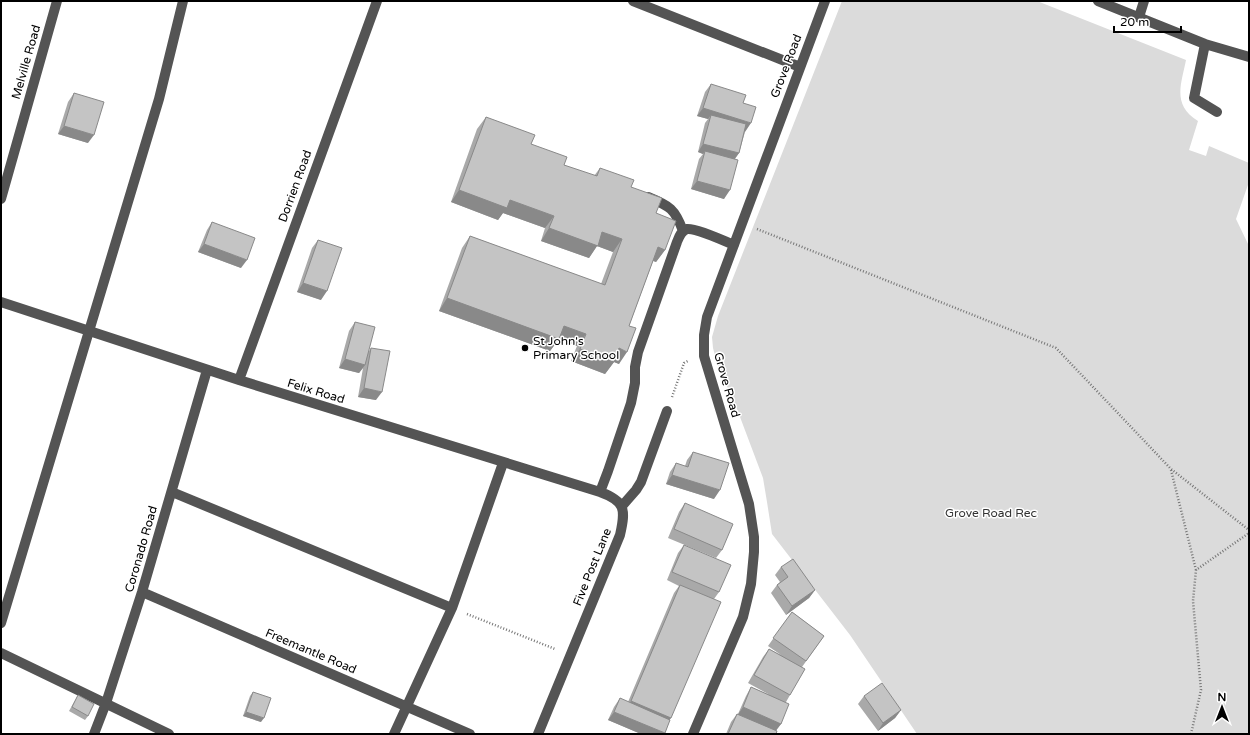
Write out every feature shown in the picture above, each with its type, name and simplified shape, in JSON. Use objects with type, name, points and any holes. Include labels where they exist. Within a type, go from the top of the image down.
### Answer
[{"type":"street","name":"Melville Road","points":[[1,199],[57,1]]},
{"type":"street","points":[[1,623],[159,99],[183,1]]},
{"type":"street","name":"Dorrien Road","points":[[238,380],[377,1]]},
{"type":"street","name":"Grove Road","points":[[693,734],[743,617],[751,584],[754,552],[752,518],[749,504],[704,356],[704,335],[707,317],[825,1]]},
{"type":"street","points":[[1098,1],[1205,44],[1249,57]]},
{"type":"street","points":[[1138,17],[1144,1]]},
{"type":"street","points":[[639,2],[800,67]]},
{"type":"street","points":[[1205,44],[1194,98],[1216,112]]},
{"type":"street","points":[[641,194],[665,204],[673,210],[684,231]]},
{"type":"street","points":[[600,492],[631,403],[635,383],[635,367],[638,352],[681,233],[686,229],[694,230],[734,245]]},
{"type":"street","name":"Felix Road","points":[[1,302],[238,380],[600,492],[611,496],[622,506]]},
{"type":"street","name":"Coronado Road","points":[[94,734],[106,704],[142,592],[207,370]]},
{"type":"street","points":[[622,506],[641,482],[668,411]]},
{"type":"street","points":[[394,734],[452,608],[503,463]]},
{"type":"street","points":[[172,492],[452,608]]},
{"type":"street","name":"Five Post Lane","points":[[538,734],[620,535],[623,524],[622,506]]},
{"type":"street","name":"Freemantle Road","points":[[142,592],[470,734]]},
{"type":"street","points":[[1,653],[169,734]]},
{"type":"path","points":[[742,222],[1056,348],[1171,469],[1249,530]]},
{"type":"path","points":[[668,411],[684,363],[704,356]]},
{"type":"path","points":[[1171,469],[1196,570],[1193,601],[1201,690],[1192,734]]},
{"type":"path","points":[[1196,570],[1249,533]]},
{"type":"path","points":[[452,608],[570,656]]},
{"type":"green space","name":"Grove Road Rec","points":[[842,1],[1037,1],[1186,60],[1180,94],[1181,101],[1184,108],[1198,121],[1189,150],[1206,156],[1209,146],[1249,163],[1249,182],[1236,219],[1249,246],[1249,734],[917,734],[850,635],[772,534],[763,478],[737,409],[717,363],[712,337],[718,316]]},
{"type":"building","points":[[711,84],[746,95],[743,103],[756,107],[751,123],[703,108]]},
{"type":"building","points":[[74,93],[104,102],[94,135],[64,126]]},
{"type":"building","points":[[711,115],[746,124],[739,153],[703,144]]},
{"type":"building","points":[[486,117],[535,135],[531,144],[567,157],[564,165],[597,176],[600,168],[634,180],[631,187],[662,198],[656,213],[676,221],[665,250],[658,247],[629,326],[636,328],[627,352],[619,348],[614,362],[580,349],[586,334],[564,326],[559,339],[447,298],[470,236],[605,285],[622,239],[602,232],[598,246],[549,228],[554,216],[510,200],[507,208],[459,190]]},
{"type":"building","points":[[705,151],[738,160],[730,190],[697,181]]},
{"type":"building","points":[[212,222],[255,238],[247,260],[204,244]]},
{"type":"building","points":[[318,240],[342,248],[327,291],[303,283]]},
{"type":"building","points":[[355,322],[375,327],[365,365],[345,359]]},
{"type":"building","points":[[371,348],[390,351],[382,392],[364,388]]},
{"type":"building","points":[[693,452],[729,463],[720,490],[672,475],[676,463],[688,467]]},
{"type":"building","points":[[685,503],[733,524],[722,550],[674,529]]},
{"type":"building","points":[[684,545],[731,565],[719,592],[672,572]]},
{"type":"building","points":[[793,559],[815,590],[792,606],[777,585],[788,577],[781,567]]},
{"type":"building","points":[[680,585],[721,602],[671,718],[631,701]]},
{"type":"building","points":[[792,612],[824,636],[806,661],[773,638]]},
{"type":"building","points":[[769,649],[805,669],[790,695],[754,675]]},
{"type":"building","points":[[882,683],[901,710],[883,723],[864,696]]},
{"type":"building","points":[[751,687],[789,704],[781,724],[743,707]]},
{"type":"building","points":[[253,692],[271,698],[264,718],[246,712]]},
{"type":"building","points":[[78,695],[94,704],[88,716],[72,707]]},
{"type":"building","points":[[620,698],[670,720],[665,733],[614,712]]},
{"type":"building","points":[[737,714],[777,731],[776,734],[728,734]]},
{"type":"place","name":"St John's Primary School","points":[[525,348]]}]
